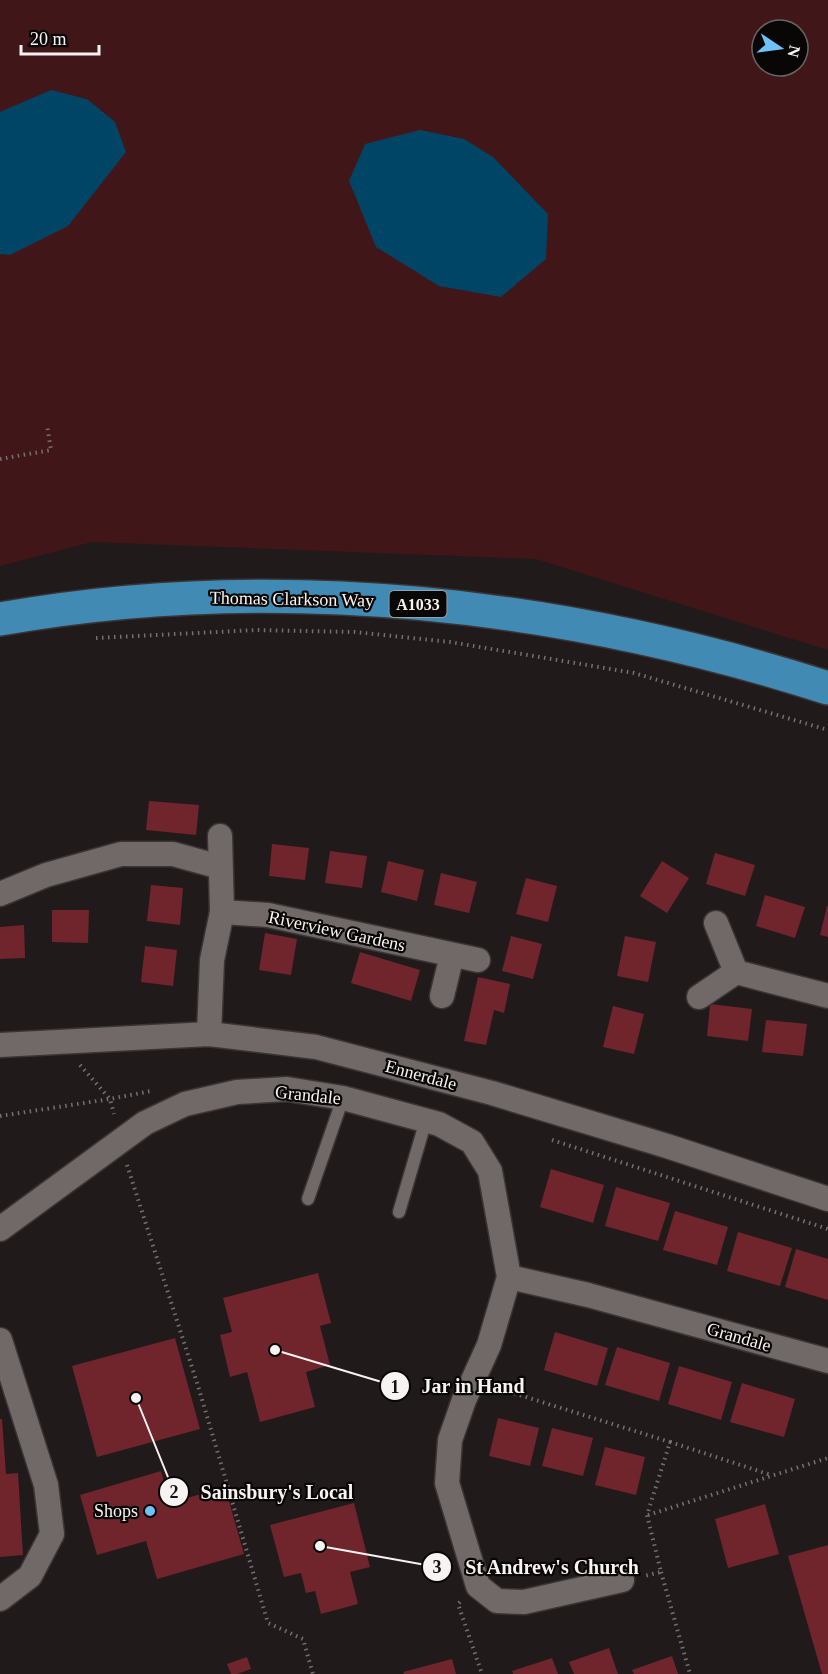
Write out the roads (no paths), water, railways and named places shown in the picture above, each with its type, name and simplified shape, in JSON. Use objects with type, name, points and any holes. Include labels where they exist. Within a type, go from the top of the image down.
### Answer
[{"type":"highway","name":"Thomas Clarkson Way","points":[[0,618],[98,605],[180,598],[272,596],[404,602],[482,610],[627,634],[828,688]]},
{"type":"street","points":[[208,1034],[212,960],[222,912],[220,836]]},
{"type":"street","points":[[0,894],[46,875],[121,854],[173,854],[220,867]]},
{"type":"street","name":"Riverview Gardens","points":[[222,912],[268,915],[478,960]]},
{"type":"street","points":[[716,923],[736,972]]},
{"type":"street","points":[[442,996],[452,955]]},
{"type":"street","points":[[699,997],[736,972],[828,996]]},
{"type":"street","name":"Ennerdale","points":[[0,1045],[208,1034],[316,1047],[492,1093],[667,1146],[828,1199]]},
{"type":"street","name":"Grandale","points":[[0,1229],[145,1123],[185,1104],[237,1092],[287,1089],[343,1098],[439,1124],[472,1142],[490,1171],[510,1277],[489,1345],[450,1440],[447,1483],[478,1586],[497,1601],[524,1602],[622,1580]]},
{"type":"street","name":"Grandale","points":[[510,1277],[588,1295],[828,1361]]},
{"type":"street","points":[[0,1340],[46,1485],[51,1534],[30,1576],[0,1599]]},
{"type":"lane","points":[[308,1199],[343,1098]]},
{"type":"lane","points":[[399,1212],[426,1120]]},
{"type":"water","points":[[51,90],[87,99],[115,122],[126,152],[68,226],[10,255],[0,254],[0,112]]},
{"type":"water","points":[[420,130],[464,139],[493,157],[548,214],[546,259],[501,297],[439,286],[376,247],[349,181],[365,144]]},
{"type":"place","name":"Jar in Hand","points":[[275,1350]]},
{"type":"place","name":"Sainsbury's Local","points":[[136,1398]]},
{"type":"place","name":"Shops","points":[[150,1511]]},
{"type":"place","name":"St Andrew's Church","points":[[320,1546]]}]
